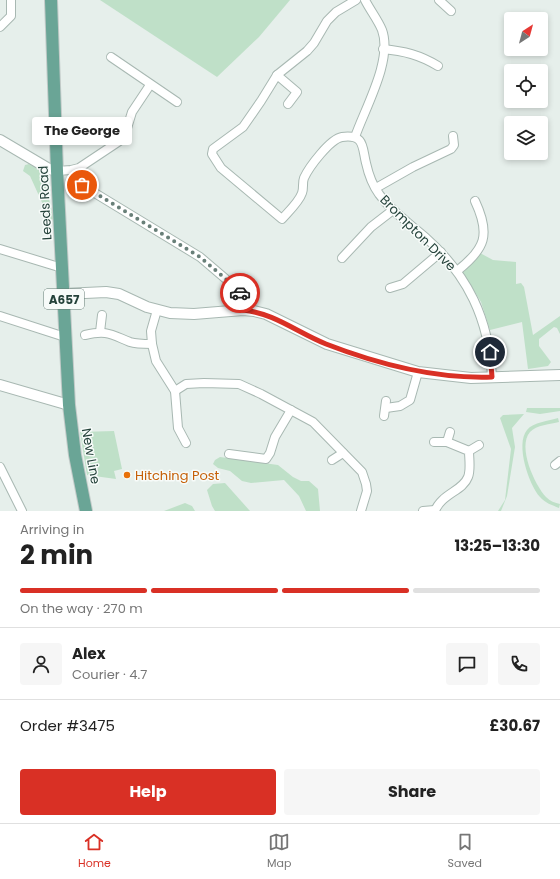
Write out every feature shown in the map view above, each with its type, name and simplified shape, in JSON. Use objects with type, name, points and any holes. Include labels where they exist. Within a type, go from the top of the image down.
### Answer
[{"type":"main road","name":"Leeds Road","points":[[51,0],[57,171],[69,405]]},
{"type":"main road","name":"New Line","points":[[69,405],[75,454],[86,511]]},
{"type":"street","points":[[0,26],[11,16],[11,0]]},
{"type":"street","points":[[356,0],[336,12],[327,21],[314,43],[307,51],[276,75],[261,101],[243,127],[213,149],[212,154],[221,168],[282,219],[302,194],[304,179],[315,161],[340,137],[355,137],[379,74],[383,49],[382,31],[366,0]]},
{"type":"street","points":[[438,0],[451,11]]},
{"type":"street","points":[[383,49],[408,52],[423,57],[438,66]]},
{"type":"street","points":[[111,57],[177,102]]},
{"type":"street","points":[[276,75],[297,92],[288,104]]},
{"type":"street","points":[[0,140],[49,169],[57,171],[79,168],[124,138],[132,112],[150,85]]},
{"type":"street","points":[[376,188],[451,149],[454,145],[453,136]]},
{"type":"street","name":"Brompton Drive","points":[[355,137],[363,146],[366,164],[376,188],[393,210],[441,252],[457,271],[478,306],[485,326],[492,377]]},
{"type":"street","points":[[88,175],[79,183],[200,257],[234,286],[241,295],[243,310]]},
{"type":"street","points":[[457,271],[479,251],[483,236],[484,224],[475,201]]},
{"type":"street","points":[[342,258],[371,227],[393,210]]},
{"type":"street","points":[[0,249],[62,268]]},
{"type":"street","points":[[390,288],[403,284],[441,252]]},
{"type":"street","points":[[64,294],[113,293],[157,310],[194,314],[243,310],[266,314],[327,344],[418,372],[450,376],[492,377],[560,375]]},
{"type":"street","points":[[157,310],[152,331],[152,344],[156,361],[175,391],[178,428],[186,443]]},
{"type":"street","points":[[100,332],[102,315]]},
{"type":"street","points":[[0,316],[65,337]]},
{"type":"street","points":[[85,335],[100,332],[120,337],[131,342],[152,344]]},
{"type":"street","points":[[385,408],[400,406],[410,400],[418,372]]},
{"type":"street","points":[[175,391],[186,384],[239,384],[313,422],[362,472],[367,491],[362,511]]},
{"type":"street","points":[[0,385],[69,405]]},
{"type":"street","points":[[229,454],[266,458],[270,453],[275,437],[291,410]]},
{"type":"street","points":[[447,442],[450,432]]},
{"type":"street","points":[[434,442],[447,442],[469,451],[479,446]]},
{"type":"street","points":[[423,511],[435,511],[439,502],[463,484],[468,477],[469,451]]},
{"type":"street","points":[[332,460],[343,453]]},
{"type":"street","points":[[0,467],[22,511]]},
{"type":"green space","points":[[100,0],[290,0],[259,37],[217,77]]},
{"type":"green space","points":[[29,164],[38,169],[43,175],[54,219],[50,220],[30,176],[23,171],[25,165]]},
{"type":"green space","points":[[480,253],[493,260],[516,262],[516,284],[521,283],[524,287],[533,335],[560,316],[560,334],[557,328],[554,327],[539,339],[539,346],[551,362],[548,366],[528,369],[522,322],[490,330],[481,302],[462,271]]},
{"type":"green space","points":[[527,408],[560,408],[560,411],[540,414],[526,412]]},
{"type":"green space","points":[[524,414],[512,428],[515,447],[507,496],[501,511],[498,511],[505,500],[511,449],[500,418],[503,415]]},
{"type":"green space","points":[[558,418],[559,422],[540,426],[530,432],[525,447],[529,466],[537,484],[548,498],[553,502],[560,504],[559,508],[544,501],[536,491],[528,474],[522,445],[524,436],[530,427],[537,423]]},
{"type":"green space","points":[[114,431],[122,469],[114,471],[116,479],[87,475],[80,432]]},
{"type":"green space","points":[[220,457],[278,465],[293,477],[301,481],[309,481],[318,489],[320,511],[306,511],[299,496],[284,480],[251,483],[242,481],[230,471],[218,468],[213,464],[215,460]]},
{"type":"green space","points":[[225,483],[250,511],[215,511],[207,490],[213,484]]},
{"type":"green space","points":[[185,503],[192,506],[195,511],[164,511]]},
{"type":"way so far","points":[[82,185],[200,257],[240,293]]},
{"type":"place","name":"The George","points":[[82,185]]},
{"type":"place","name":"Hitching Post","points":[[127,475]]},
{"type":"route","points":[[240,293],[243,310],[266,314],[310,337],[327,344],[418,372],[471,378],[492,377],[490,352]]}]
